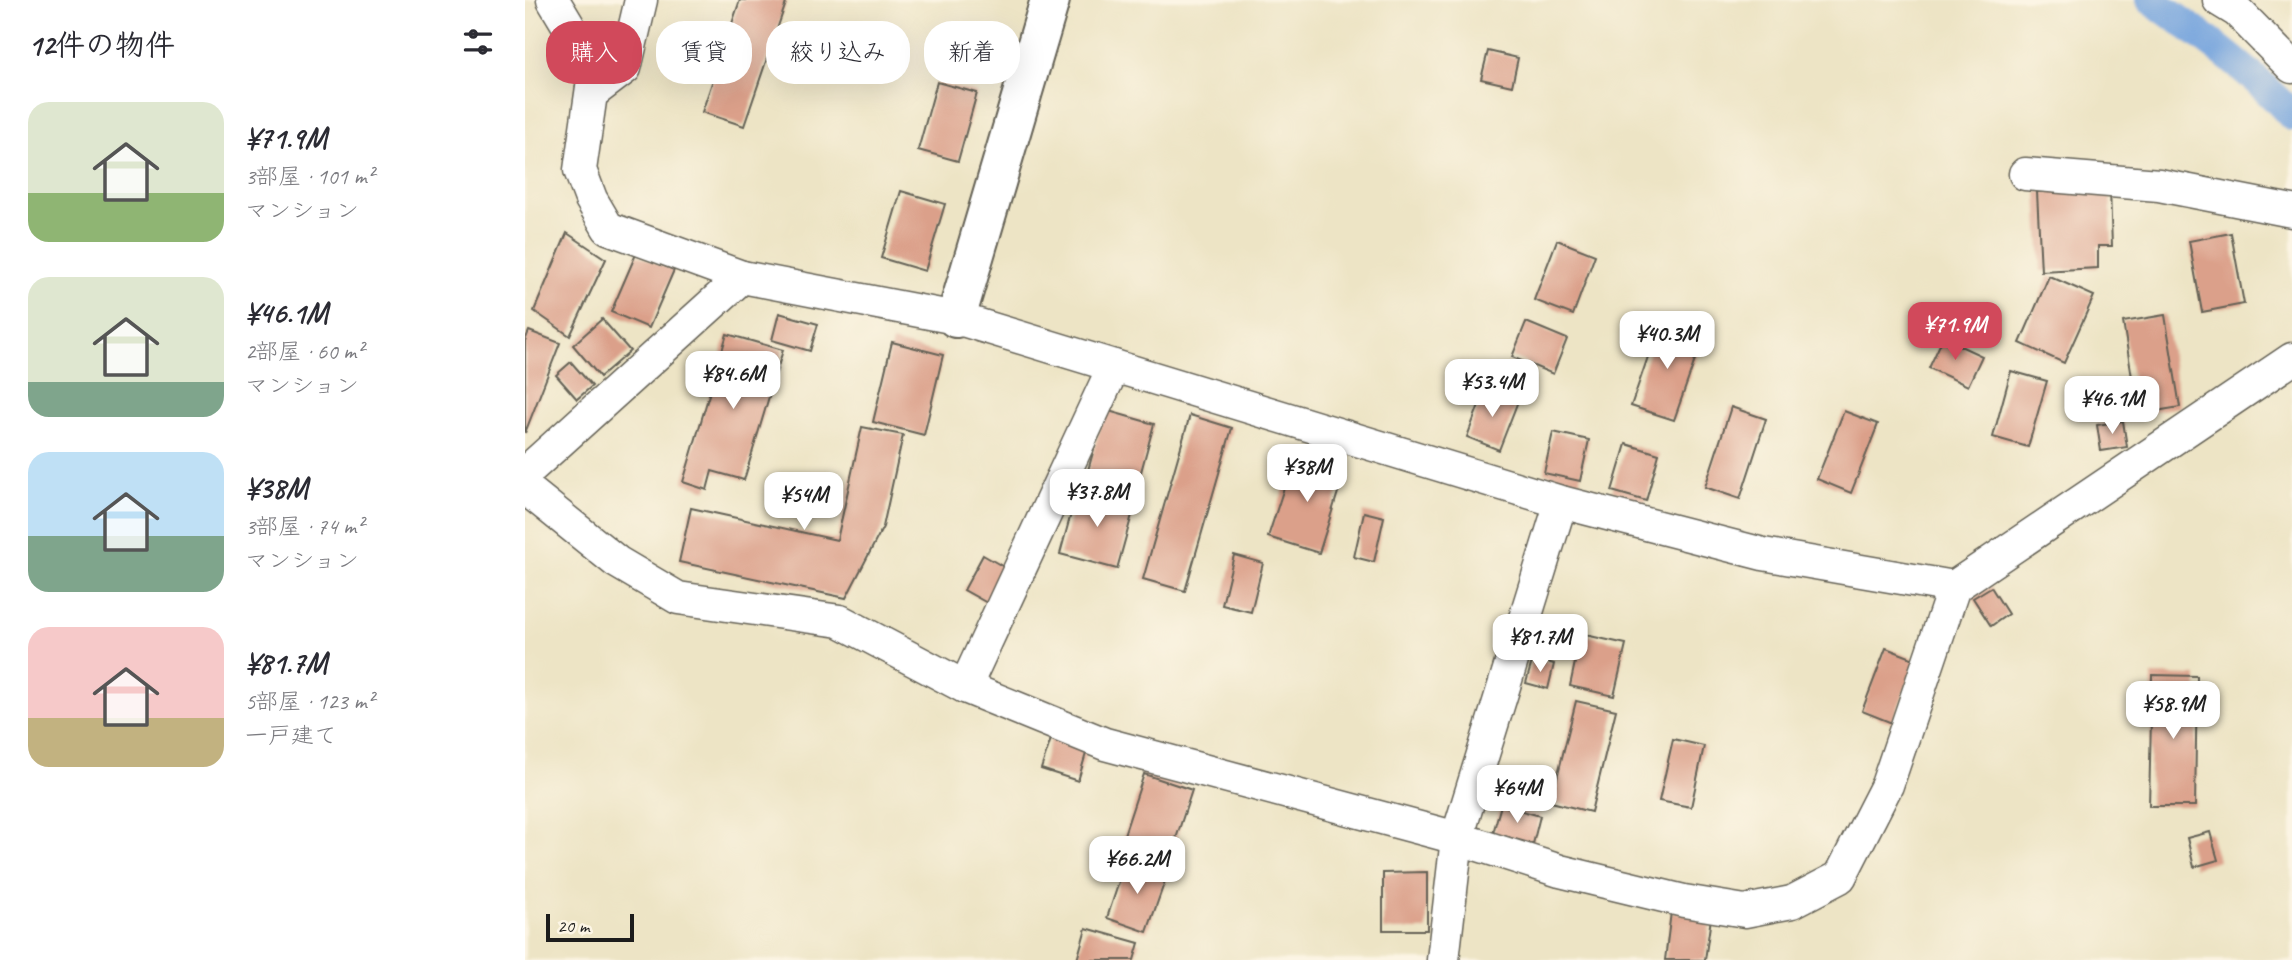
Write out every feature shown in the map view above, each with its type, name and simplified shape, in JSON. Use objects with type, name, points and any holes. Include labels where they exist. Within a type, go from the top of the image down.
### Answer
[{"type":"street","points":[[553,0],[574,35],[593,80],[580,170],[591,199],[608,228],[741,277],[956,318],[1561,502],[1763,554],[1954,587]]},
{"type":"street","points":[[592,93],[625,68],[641,0]]},
{"type":"street","points":[[956,318],[1050,0]]},
{"type":"street","points":[[2234,4],[2292,67]]},
{"type":"street","points":[[2025,174],[2159,185],[2292,211]]},
{"type":"street","points":[[525,473],[741,277]]},
{"type":"street","points":[[525,488],[617,562],[678,598],[840,621],[965,687],[1105,744],[1457,838],[1560,871],[1685,901],[1745,911],[1792,902],[1840,877],[1887,785],[1954,587],[2292,359]]},
{"type":"street","points":[[965,687],[1114,366]]},
{"type":"street","points":[[1443,960],[1457,838],[1561,502]]},
{"type":"building","points":[[740,0],[787,0],[780,21],[766,21],[766,62],[744,126],[702,112],[712,84],[752,84],[752,21],[733,21]]},
{"type":"building","points":[[1488,51],[1518,58],[1512,86],[1481,79]]},
{"type":"building","points":[[936,84],[977,93],[958,161],[918,150]]},
{"type":"building","points":[[2110,189],[2112,246],[2098,246],[2098,268],[2041,271],[2037,192]]},
{"type":"building","points":[[901,191],[945,204],[925,271],[881,258]]},
{"type":"building","points":[[567,233],[606,259],[570,336],[534,311]]},
{"type":"building","points":[[2231,233],[2244,304],[2202,312],[2189,241]]},
{"type":"building","points":[[1557,240],[1595,255],[1573,315],[1534,300]]},
{"type":"building","points":[[636,254],[674,270],[649,328],[611,312]]},
{"type":"building","points":[[2049,276],[2094,296],[2064,363],[2020,343]]},
{"type":"building","points":[[779,313],[818,324],[810,351],[772,340]]},
{"type":"building","points":[[2165,315],[2180,407],[2138,414],[2123,322]]},
{"type":"building","points":[[602,319],[630,351],[600,377],[573,345]]},
{"type":"building","points":[[1526,322],[1567,339],[1553,374],[1512,357]]},
{"type":"building","points":[[1660,322],[1703,337],[1674,420],[1631,406]]},
{"type":"building","points":[[529,331],[560,343],[525,433],[525,341]]},
{"type":"building","points":[[727,334],[783,350],[744,480],[712,471],[707,490],[683,482]]},
{"type":"building","points":[[1943,338],[1982,356],[1968,386],[1929,368]]},
{"type":"building","points":[[892,342],[943,355],[924,435],[873,422]]},
{"type":"building","points":[[571,362],[592,386],[577,399],[556,375]]},
{"type":"building","points":[[2011,371],[2047,381],[2028,447],[1993,437]]},
{"type":"building","points":[[1485,389],[1518,401],[1499,450],[1467,437]]},
{"type":"building","points":[[1731,407],[1766,419],[1740,499],[1705,487]]},
{"type":"building","points":[[1105,410],[1154,424],[1135,494],[1085,481]]},
{"type":"building","points":[[1844,411],[1878,424],[1851,493],[1817,479]]},
{"type":"building","points":[[1190,415],[1232,428],[1185,591],[1143,579]]},
{"type":"building","points":[[2123,421],[2127,447],[2101,451],[2097,425]]},
{"type":"building","points":[[862,427],[903,435],[883,527],[846,598],[679,562],[691,508],[837,540]]},
{"type":"building","points":[[1553,432],[1589,440],[1580,481],[1544,473]]},
{"type":"building","points":[[1626,444],[1659,454],[1646,501],[1612,491]]},
{"type":"building","points":[[1295,454],[1345,470],[1319,553],[1268,537]]},
{"type":"building","points":[[1078,488],[1135,504],[1117,569],[1060,554]]},
{"type":"building","points":[[1364,512],[1384,517],[1374,562],[1354,557]]},
{"type":"building","points":[[983,555],[1009,570],[989,604],[964,590]]},
{"type":"building","points":[[1234,555],[1263,563],[1251,612],[1222,605]]},
{"type":"building","points":[[1991,587],[2008,614],[1991,626],[1973,598]]},
{"type":"building","points":[[1581,634],[1626,644],[1614,696],[1570,686]]},
{"type":"building","points":[[1886,648],[1917,660],[1892,723],[1862,711]]},
{"type":"building","points":[[1533,658],[1554,664],[1548,689],[1526,683]]},
{"type":"building","points":[[2152,675],[2197,676],[2195,806],[2149,806]]},
{"type":"building","points":[[1576,701],[1616,710],[1591,812],[1551,802]]},
{"type":"building","points":[[1051,739],[1087,750],[1078,781],[1041,769]]},
{"type":"building","points":[[1673,739],[1704,746],[1691,807],[1659,801]]},
{"type":"building","points":[[1144,774],[1192,790],[1169,860],[1121,844]]},
{"type":"building","points":[[1501,805],[1540,816],[1533,844],[1493,833]]},
{"type":"building","points":[[2210,832],[2218,860],[2194,867],[2187,838]]},
{"type":"building","points":[[1126,861],[1167,875],[1147,932],[1107,918]]},
{"type":"building","points":[[1427,872],[1427,930],[1383,930],[1383,873]]},
{"type":"building","points":[[1671,912],[1711,918],[1705,960],[1665,960]]},
{"type":"building","points":[[1086,928],[1139,943],[1134,960],[1077,960]]},
{"type":"waterway","points":[[2151,0],[2243,68],[2292,116]]}]
